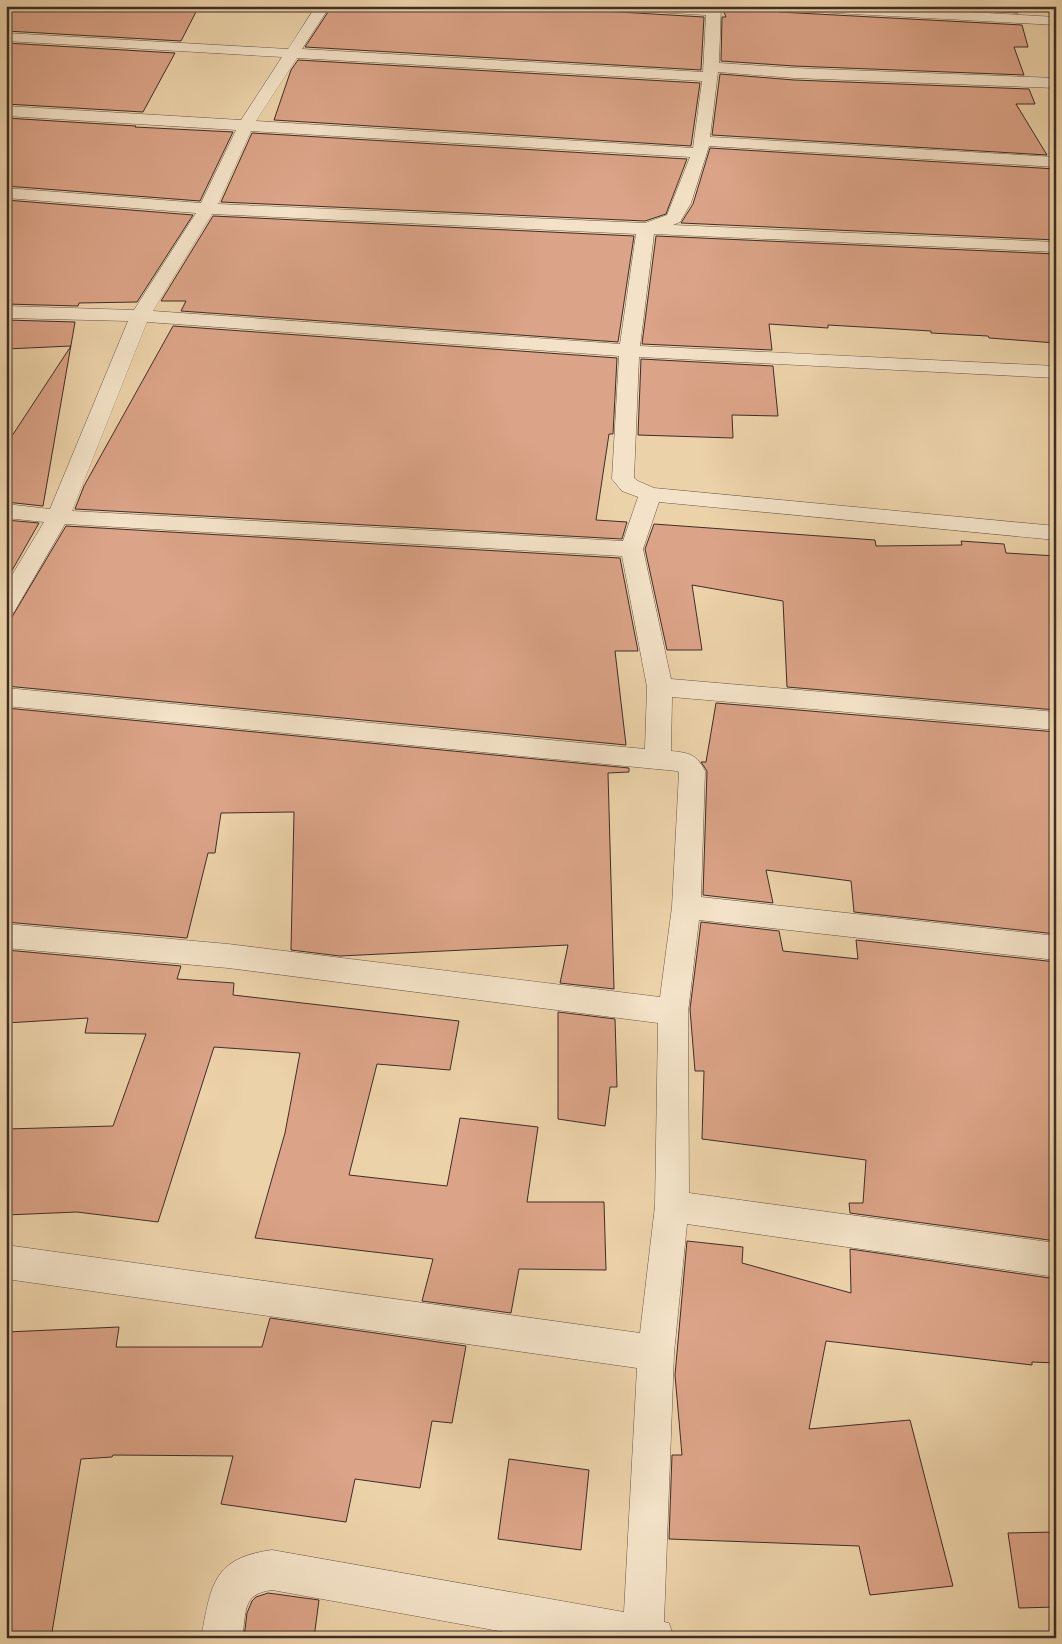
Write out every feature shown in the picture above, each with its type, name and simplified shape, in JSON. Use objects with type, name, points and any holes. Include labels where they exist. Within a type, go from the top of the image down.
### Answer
[{"type":"street","points":[[6,606],[58,516],[140,316],[207,208],[246,125],[323,6]]},
{"type":"street","points":[[618,6],[713,9],[710,72],[701,147],[682,203],[674,218],[646,228]]},
{"type":"street","points":[[779,6],[1056,20]]},
{"type":"street","points":[[1053,6],[1056,13]]},
{"type":"street","points":[[6,37],[292,54],[710,72],[794,73],[1056,83]]},
{"type":"street","points":[[6,111],[246,125],[1056,162]]},
{"type":"street","points":[[6,193],[207,208],[1056,247]]},
{"type":"street","points":[[646,228],[629,351],[622,474],[630,486],[650,494],[1056,533]]},
{"type":"street","points":[[6,312],[140,316],[629,351],[1056,372]]},
{"type":"street","points":[[650,494],[632,549],[660,687],[658,761]]},
{"type":"street","points":[[6,511],[58,516],[632,549]]},
{"type":"street","points":[[660,687],[1056,721]]},
{"type":"street","points":[[6,697],[683,762],[692,770],[686,907],[673,1012],[672,1206],[656,1353],[648,1637],[272,1570],[255,1571],[237,1581],[232,1589],[221,1638]]},
{"type":"street","points":[[686,907],[1056,948]]},
{"type":"street","points":[[6,936],[228,956],[673,1012]]},
{"type":"street","points":[[672,1206],[1056,1260]]},
{"type":"street","points":[[6,1262],[656,1353]]},
{"type":"building","points":[[6,6],[199,6],[181,41],[6,31]]},
{"type":"building","points":[[332,6],[516,6],[704,17],[701,70],[305,47]]},
{"type":"building","points":[[900,6],[1016,6],[1018,13]]},
{"type":"building","points":[[774,9],[779,12],[1022,25],[1028,47],[1014,47],[1024,75],[794,66],[721,61],[722,17],[726,17],[723,10]]},
{"type":"building","points":[[6,43],[175,53],[143,112],[6,104]]},
{"type":"building","points":[[298,60],[700,83],[691,146],[274,120],[291,70]]},
{"type":"building","points":[[720,74],[794,80],[1029,89],[1035,104],[1016,104],[1047,155],[712,135]]},
{"type":"building","points":[[6,118],[233,132],[200,201],[6,186]]},
{"type":"building","points":[[252,133],[687,159],[666,214],[645,221],[221,202]]},
{"type":"building","points":[[710,148],[1056,169],[1056,240],[681,223],[693,204]]},
{"type":"building","points":[[6,200],[193,215],[137,302],[79,303],[78,306],[6,304]]},
{"type":"building","points":[[213,216],[634,236],[618,342],[181,311],[186,301],[161,301]]},
{"type":"building","points":[[656,236],[1056,254],[1056,343],[989,338],[988,336],[931,333],[931,331],[828,325],[828,328],[769,324],[772,350],[642,344]]},
{"type":"building","points":[[6,320],[75,322],[71,346],[6,349]]},
{"type":"building","points":[[173,326],[617,358],[613,434],[609,434],[596,520],[627,522],[622,539],[75,509],[84,486]]},
{"type":"building","points":[[71,346],[43,506],[6,502],[6,445]]},
{"type":"building","points":[[641,359],[773,366],[778,416],[732,415],[733,438],[638,435]]},
{"type":"building","points":[[6,520],[39,523],[6,581]]},
{"type":"building","points":[[654,524],[875,540],[876,546],[962,545],[961,541],[1004,544],[1006,553],[1056,556],[1056,710],[787,687],[783,601],[692,585],[702,650],[667,650],[645,549]]},
{"type":"building","points":[[66,526],[620,558],[638,651],[615,651],[626,745],[6,686],[6,627]]},
{"type":"building","points":[[716,703],[1056,732],[1056,934],[854,912],[851,881],[766,870],[773,903],[703,895],[707,771],[701,762],[706,762]]},
{"type":"building","points":[[6,708],[629,768],[629,772],[608,773],[614,989],[560,983],[568,945],[340,956],[291,950],[294,812],[221,813],[215,853],[208,853],[187,938],[6,922]]},
{"type":"building","points":[[701,922],[779,931],[783,951],[858,959],[856,940],[1056,962],[1056,1241],[850,1213],[849,1203],[863,1203],[866,1160],[702,1139],[704,1071],[695,1071],[690,1009]]},
{"type":"building","points":[[6,950],[181,966],[177,979],[234,983],[233,995],[459,1021],[450,1070],[377,1064],[349,1175],[447,1186],[460,1118],[538,1127],[527,1202],[604,1202],[606,1270],[519,1269],[511,1313],[422,1301],[433,1259],[255,1238],[285,1133],[300,1053],[214,1047],[158,1222],[77,1212],[6,1215],[6,1129],[113,1126],[146,1034],[85,1033],[88,1018],[6,1023]]},
{"type":"building","points":[[558,1012],[615,1019],[617,1087],[610,1087],[605,1126],[558,1119]]},
{"type":"building","points":[[687,1241],[743,1247],[742,1263],[851,1293],[850,1249],[1056,1279],[1056,1363],[1032,1362],[1032,1365],[826,1341],[809,1429],[910,1420],[953,1586],[870,1595],[859,1546],[669,1539],[672,1455],[682,1455],[675,1375]]},
{"type":"building","points":[[270,1318],[466,1346],[452,1423],[432,1421],[420,1488],[355,1479],[346,1522],[221,1504],[233,1456],[113,1455],[112,1457],[81,1459],[51,1638],[6,1638],[6,1332],[119,1327],[116,1347],[262,1347]]},
{"type":"building","points":[[509,1459],[589,1470],[581,1550],[498,1539]]},
{"type":"building","points":[[1056,1532],[1056,1607],[1019,1608],[1008,1533]]},
{"type":"building","points":[[268,1593],[319,1600],[314,1638],[244,1638],[247,1613],[252,1601],[256,1597]]}]
